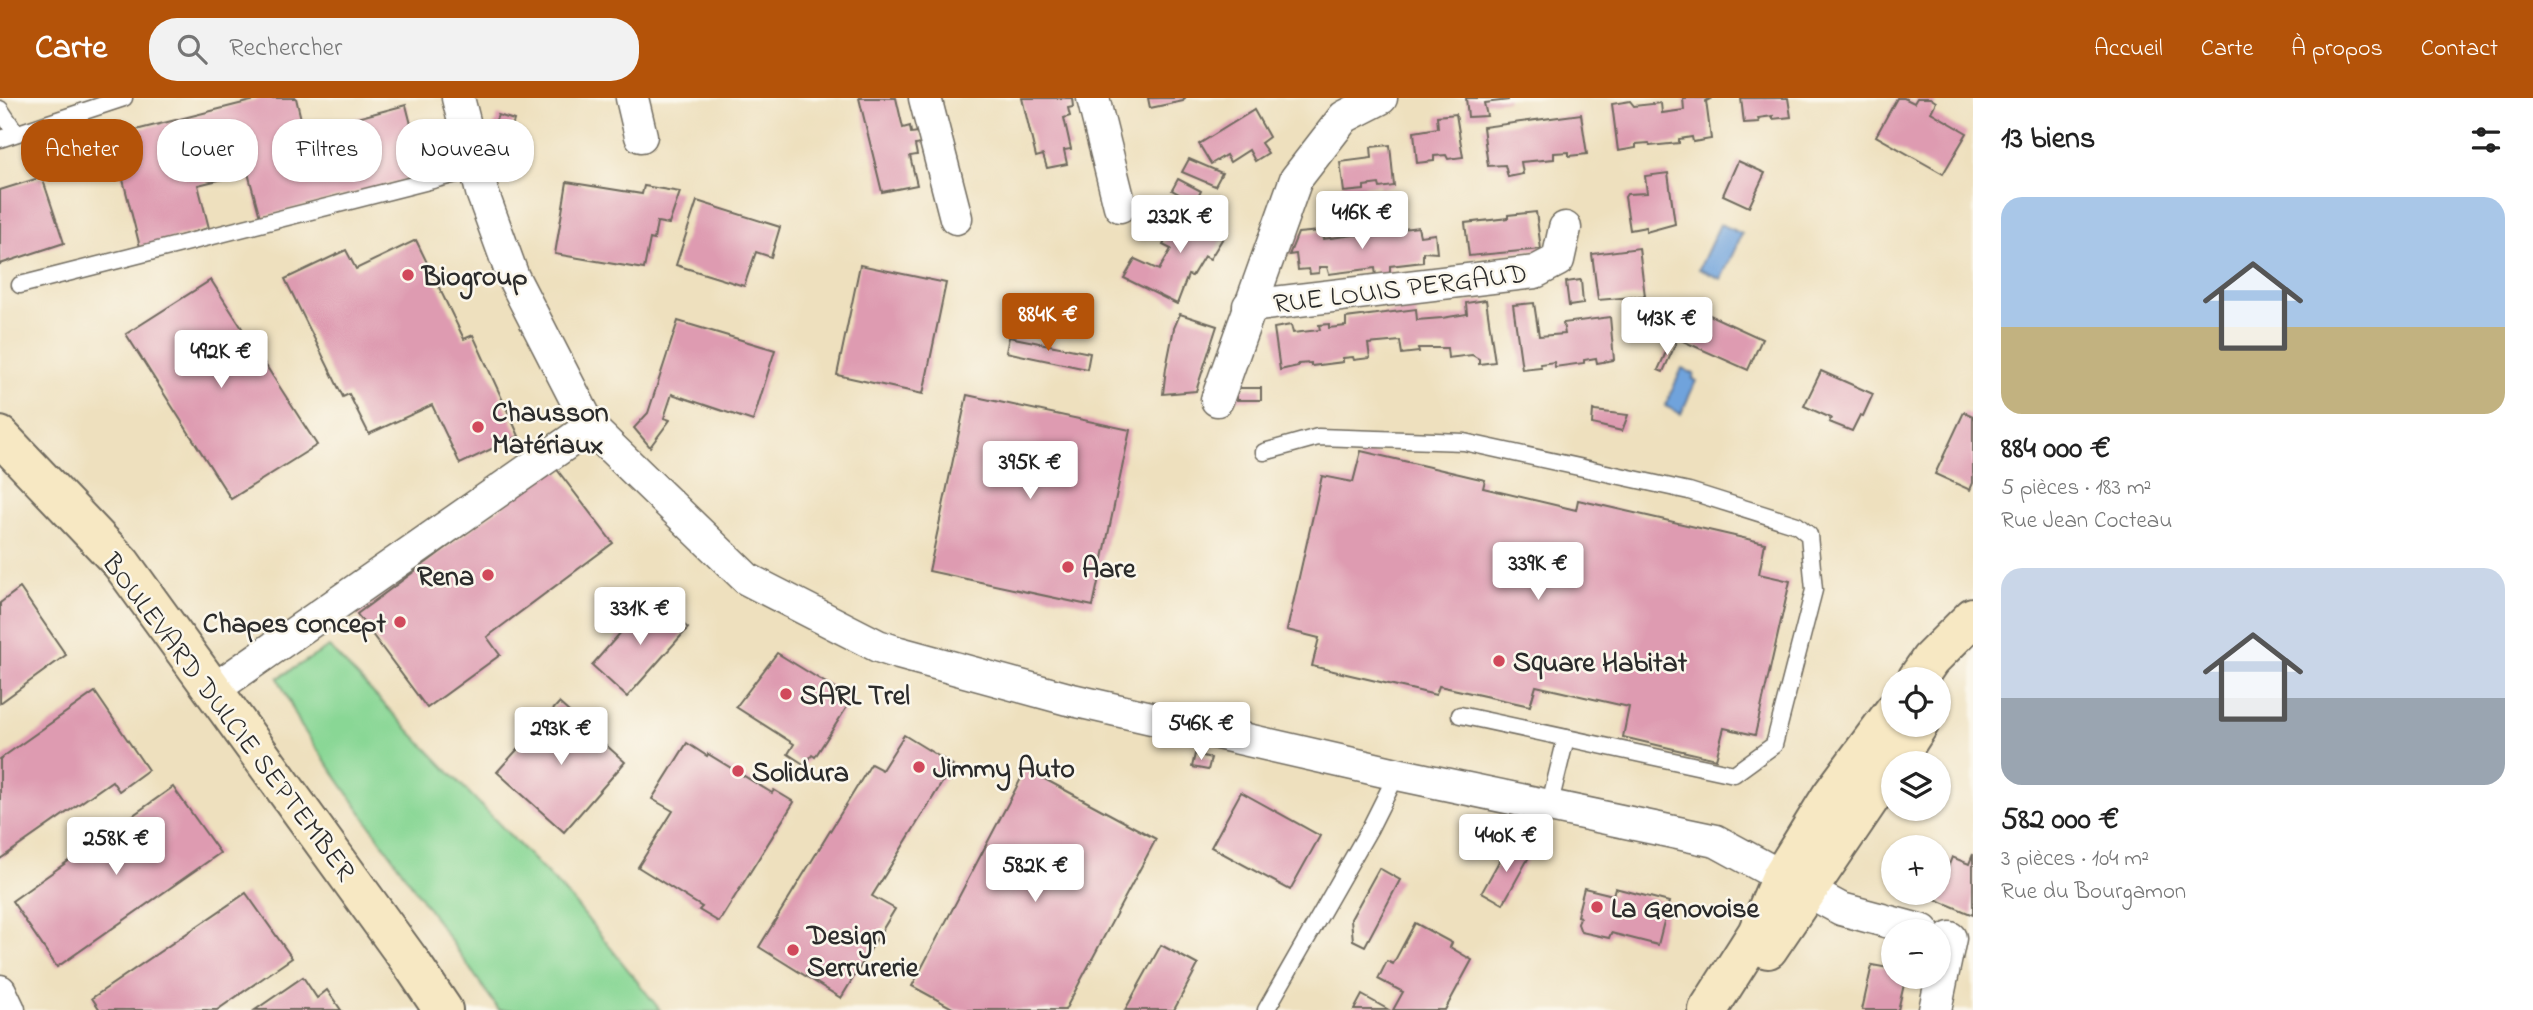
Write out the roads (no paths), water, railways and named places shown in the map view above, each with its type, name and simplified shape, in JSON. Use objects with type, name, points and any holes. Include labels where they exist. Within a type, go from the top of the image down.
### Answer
[{"type":"main road","name":"BOULEVARD DULCIE SEPTEMBER","points":[[0,436],[121,563],[443,1010]]},
{"type":"main road","points":[[1925,667],[1973,617]]},
{"type":"main road","points":[[1951,676],[1973,643]]},
{"type":"main road","points":[[1729,1010],[1772,943],[1831,796],[1881,729]]},
{"type":"main road","points":[[1708,1010],[1757,933],[1881,779]]},
{"type":"street","points":[[458,98],[463,119]]},
{"type":"street","points":[[632,98],[641,136]]},
{"type":"street","points":[[925,98],[956,218]]},
{"type":"street","points":[[1094,98],[1120,206]]},
{"type":"street","points":[[1217,400],[1296,178],[1344,117],[1381,98]]},
{"type":"street","points":[[479,182],[513,277],[590,427],[747,579],[878,646],[1068,699],[1397,774],[1716,841],[1842,909],[1881,920]]},
{"type":"street","name":"RUE LOUIS PERGAUD","points":[[1249,306],[1535,272],[1558,260],[1565,228]]},
{"type":"street","points":[[213,690],[590,427]]},
{"type":"street","points":[[1936,1010],[1939,989]]},
{"type":"street","points":[[0,990],[9,1010]]},
{"type":"lane","points":[[0,109],[8,136],[124,98]]},
{"type":"lane","points":[[20,285],[425,182]]},
{"type":"lane","points":[[1264,452],[1318,437],[1464,442],[1689,491],[1797,525],[1809,536],[1814,590],[1774,745],[1734,774],[1460,715]]},
{"type":"lane","points":[[1549,807],[1566,738]]},
{"type":"lane","points":[[1266,1010],[1370,828],[1397,774]]},
{"type":"water","points":[[1720,224],[1742,234],[1721,279],[1699,269]]},
{"type":"water","points":[[1682,368],[1694,374],[1692,379],[1696,381],[1681,414],[1665,406]]},
{"type":"place","name":"Biogroup","points":[[408,275]]},
{"type":"place","name":"Chausson Matériaux","points":[[478,427]]},
{"type":"place","name":"Aare","points":[[1068,567]]},
{"type":"place","name":"Rena","points":[[488,575]]},
{"type":"place","name":"Chapes concept","points":[[400,622]]},
{"type":"place","name":"Square Habitat","points":[[1499,661]]},
{"type":"place","name":"SARL Trel","points":[[786,694]]},
{"type":"place","name":"Jimmy Auto","points":[[919,767]]},
{"type":"place","name":"Solidura","points":[[738,771]]},
{"type":"place","name":"La Genovoise","points":[[1597,907]]},
{"type":"place","name":"Design Serrurerie","points":[[793,950]]}]
